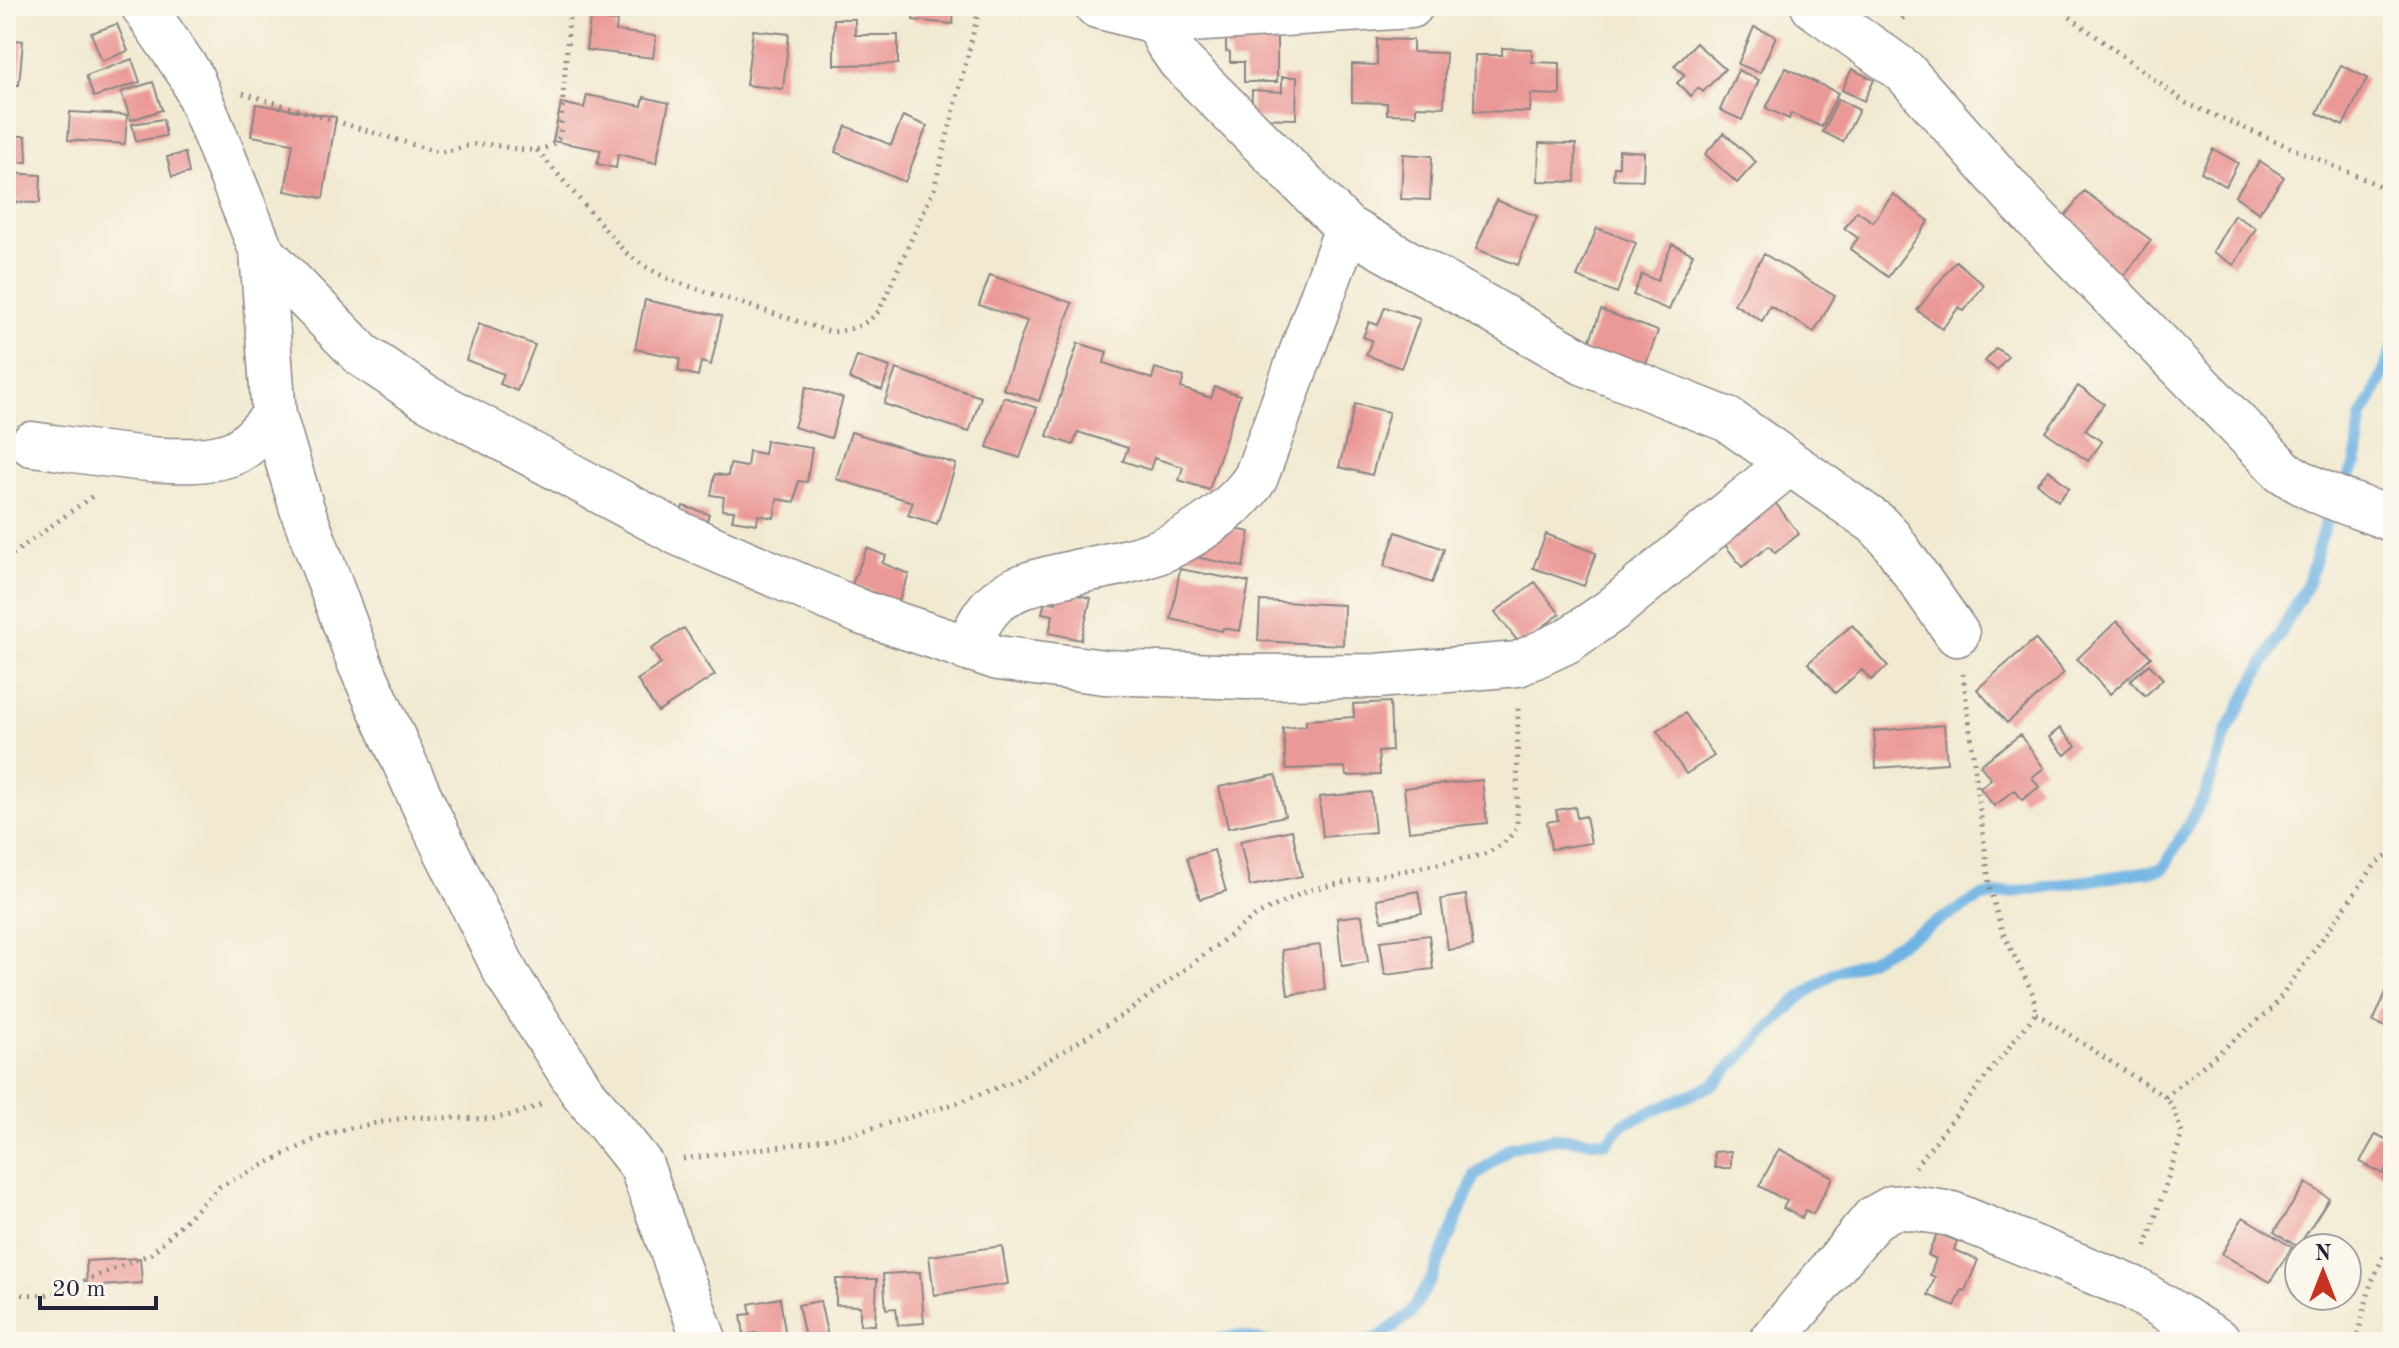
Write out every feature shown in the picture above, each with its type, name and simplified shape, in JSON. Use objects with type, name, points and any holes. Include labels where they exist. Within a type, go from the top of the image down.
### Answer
[{"type":"street","points":[[143,6],[191,76],[262,252],[274,416],[302,509],[360,664],[426,810],[507,975],[582,1091],[627,1143],[641,1165],[705,1342]]},
{"type":"street","points":[[1097,6],[1158,22],[1411,6]]},
{"type":"street","points":[[1813,6],[1904,71],[2021,203],[2283,471],[2320,492],[2393,520]]},
{"type":"street","points":[[1158,22],[1180,61],[1347,228],[1584,363],[1728,420],[1883,529],[1957,634]]},
{"type":"street","points":[[967,649],[985,612],[1006,595],[1034,582],[1145,557],[1219,517],[1246,494],[1256,477],[1347,228]]},
{"type":"street","points":[[262,252],[362,355],[423,396],[680,534],[863,613],[998,658],[1104,672],[1230,676],[1377,676],[1518,664],[1567,641],[1612,610],[1788,464]]},
{"type":"street","points":[[32,444],[144,458],[203,460],[238,451],[274,416]]},
{"type":"street","points":[[1771,1342],[1874,1218],[1892,1208],[1919,1207],[1952,1214],[2133,1288],[2220,1342]]},
{"type":"path","points":[[191,76],[437,152],[457,151],[480,144],[537,150],[555,143],[560,136],[570,6]]},
{"type":"path","points":[[537,150],[625,252],[661,277],[831,332],[851,330],[868,323],[879,311],[930,200],[980,6]]},
{"type":"path","points":[[2070,17],[2186,103],[2376,184],[2393,197]]},
{"type":"path","points":[[6,559],[144,458]]},
{"type":"path","points":[[1912,1170],[2036,1013],[2033,994],[2002,931],[1990,889],[1957,634]]},
{"type":"path","points":[[641,1165],[855,1133],[957,1103],[1012,1082],[1129,1011],[1257,915],[1280,902],[1308,890],[1482,855],[1499,848],[1517,826],[1518,664]]},
{"type":"path","points":[[2165,1097],[2273,1008],[2377,862],[2393,853]]},
{"type":"path","points":[[2036,1013],[2165,1097],[2173,1106],[2182,1134],[2133,1288]]},
{"type":"path","points":[[6,1294],[57,1292],[151,1254],[219,1187],[322,1136],[409,1117],[492,1119],[582,1091]]},
{"type":"path","points":[[2356,1342],[2371,1283],[2393,1237]]},
{"type":"building","points":[[914,6],[954,6],[953,24],[913,20]]},
{"type":"building","points":[[590,18],[617,21],[616,31],[656,36],[653,58],[586,50]]},
{"type":"building","points":[[834,19],[855,19],[855,35],[898,35],[898,64],[834,65]]},
{"type":"building","points":[[117,24],[128,51],[102,61],[91,33]]},
{"type":"building","points":[[1754,27],[1776,36],[1760,73],[1738,64]]},
{"type":"building","points":[[753,30],[789,34],[783,89],[746,85]]},
{"type":"building","points":[[1226,32],[1277,33],[1277,82],[1244,82],[1244,62],[1230,62],[1230,52],[1226,51]]},
{"type":"building","points":[[6,39],[23,41],[19,85],[6,85]]},
{"type":"building","points":[[1377,39],[1413,40],[1413,52],[1446,53],[1444,107],[1416,106],[1416,115],[1387,114],[1387,103],[1352,102],[1352,64],[1377,65]]},
{"type":"building","points":[[1696,43],[1725,69],[1703,92],[1698,88],[1691,96],[1677,83],[1685,75],[1674,66]]},
{"type":"building","points":[[1502,48],[1532,49],[1532,62],[1560,63],[1560,95],[1531,94],[1530,112],[1474,111],[1475,55],[1502,55]]},
{"type":"building","points":[[132,59],[140,82],[94,97],[86,76]]},
{"type":"building","points":[[2341,65],[2367,78],[2343,126],[2317,113]]},
{"type":"building","points":[[1786,68],[1838,93],[1822,127],[1791,113],[1789,119],[1766,108]]},
{"type":"building","points":[[1852,69],[1874,80],[1864,101],[1842,90]]},
{"type":"building","points":[[1738,70],[1759,80],[1742,120],[1720,110]]},
{"type":"building","points":[[1282,77],[1297,77],[1296,119],[1251,118],[1252,90],[1282,92]]},
{"type":"building","points":[[153,82],[162,110],[131,120],[121,92]]},
{"type":"building","points":[[587,95],[642,106],[644,97],[669,103],[656,163],[618,154],[616,168],[597,164],[601,150],[553,141],[561,103],[584,108]]},
{"type":"building","points":[[1838,99],[1859,110],[1843,142],[1823,132]]},
{"type":"building","points":[[256,104],[336,117],[323,198],[285,191],[293,143],[251,136]]},
{"type":"building","points":[[70,112],[127,115],[125,144],[68,140]]},
{"type":"building","points":[[903,116],[927,126],[905,182],[835,152],[846,126],[891,145]]},
{"type":"building","points":[[163,119],[166,136],[136,141],[132,124]]},
{"type":"building","points":[[1724,133],[1756,162],[1737,183],[1705,154]]},
{"type":"building","points":[[6,136],[26,136],[27,162],[6,162]]},
{"type":"building","points":[[1539,143],[1576,144],[1575,182],[1538,181]]},
{"type":"building","points":[[2213,149],[2238,163],[2226,186],[2201,172]]},
{"type":"building","points":[[1619,150],[1644,152],[1643,180],[1613,179],[1614,167],[1619,167]]},
{"type":"building","points":[[185,153],[189,173],[172,177],[167,157]]},
{"type":"building","points":[[1403,154],[1432,156],[1430,200],[1401,199]]},
{"type":"building","points":[[2260,161],[2284,177],[2259,213],[2235,196]]},
{"type":"building","points":[[6,173],[41,175],[40,203],[6,202]]},
{"type":"building","points":[[2084,191],[2151,240],[2120,282],[2052,233]]},
{"type":"building","points":[[1893,194],[1929,221],[1888,277],[1850,249],[1858,238],[1844,228],[1857,211],[1873,222]]},
{"type":"building","points":[[1496,200],[1537,216],[1518,265],[1476,249]]},
{"type":"building","points":[[2234,215],[2256,228],[2234,265],[2213,252]]},
{"type":"building","points":[[1597,228],[1636,243],[1617,293],[1577,277]]},
{"type":"building","points":[[1672,244],[1693,254],[1669,310],[1633,295],[1642,274],[1657,281]]},
{"type":"building","points":[[1764,254],[1835,296],[1814,332],[1770,306],[1762,321],[1734,304]]},
{"type":"building","points":[[1956,261],[1984,285],[1964,311],[1959,307],[1942,329],[1917,310]]},
{"type":"building","points":[[990,275],[1072,303],[1039,401],[1003,389],[1027,321],[979,305]]},
{"type":"building","points":[[645,300],[722,316],[711,365],[701,362],[698,376],[678,371],[680,358],[635,349]]},
{"type":"building","points":[[1385,307],[1420,319],[1401,368],[1366,355],[1372,340],[1363,337],[1369,322],[1378,325]]},
{"type":"building","points":[[1601,310],[1658,331],[1641,377],[1584,356]]},
{"type":"building","points":[[479,324],[535,345],[517,391],[500,384],[504,374],[466,360]]},
{"type":"building","points":[[1078,343],[1107,352],[1104,363],[1152,379],[1155,368],[1184,377],[1181,388],[1211,398],[1215,387],[1240,395],[1209,490],[1179,480],[1183,467],[1154,458],[1150,470],[1123,461],[1128,448],[1078,432],[1073,445],[1047,436]]},
{"type":"building","points":[[1996,348],[2008,356],[1997,370],[1985,361]]},
{"type":"building","points":[[857,356],[890,367],[882,390],[849,379]]},
{"type":"building","points":[[896,369],[981,397],[969,432],[884,404]]},
{"type":"building","points":[[2078,386],[2104,404],[2085,430],[2102,442],[2088,461],[2046,432]]},
{"type":"building","points":[[806,387],[843,398],[831,438],[794,427]]},
{"type":"building","points":[[1004,397],[1037,408],[1020,458],[987,447]]},
{"type":"building","points":[[1355,404],[1389,412],[1372,475],[1339,467]]},
{"type":"building","points":[[851,432],[956,464],[937,524],[908,515],[913,502],[836,479]]},
{"type":"building","points":[[766,441],[812,448],[807,482],[798,481],[795,502],[777,499],[774,518],[758,515],[757,524],[732,520],[734,511],[722,510],[724,497],[711,495],[715,474],[728,476],[730,464],[747,467],[749,451],[764,454]]},
{"type":"building","points":[[2049,470],[2069,488],[2058,501],[2037,483]]},
{"type":"building","points":[[1764,488],[1799,534],[1775,553],[1769,546],[1742,567],[1712,528]]},
{"type":"building","points":[[683,506],[709,514],[704,531],[678,522]]},
{"type":"building","points":[[1193,521],[1250,532],[1243,567],[1186,555]]},
{"type":"building","points":[[1396,532],[1444,549],[1432,583],[1384,566]]},
{"type":"building","points":[[1546,534],[1596,553],[1584,586],[1533,568]]},
{"type":"building","points":[[867,548],[886,556],[882,563],[909,574],[898,603],[852,584]]},
{"type":"building","points":[[1180,569],[1249,582],[1240,631],[1223,628],[1222,631],[1171,619]]},
{"type":"building","points":[[1535,582],[1560,614],[1520,644],[1495,612]]},
{"type":"building","points":[[1059,591],[1091,598],[1081,640],[1049,633],[1053,615],[1042,613],[1045,601],[1056,603]]},
{"type":"building","points":[[1260,601],[1344,605],[1343,645],[1258,641]]},
{"type":"building","points":[[2117,621],[2151,657],[2110,694],[2077,659]]},
{"type":"building","points":[[1852,625],[1888,666],[1871,680],[1862,670],[1835,693],[1808,663]]},
{"type":"building","points":[[684,628],[715,675],[658,712],[637,680],[661,664],[651,649]]},
{"type":"building","points":[[2035,639],[2064,673],[2007,723],[1977,689]]},
{"type":"building","points":[[2149,664],[2163,679],[2145,696],[2130,680]]},
{"type":"building","points":[[1390,702],[1392,751],[1378,752],[1380,775],[1346,776],[1345,767],[1286,769],[1283,728],[1306,726],[1306,720],[1354,717],[1353,704]]},
{"type":"building","points":[[1685,713],[1714,756],[1686,774],[1657,731]]},
{"type":"building","points":[[1944,725],[1947,763],[1876,768],[1874,731]]},
{"type":"building","points":[[2060,728],[2076,746],[2065,755],[2049,737]]},
{"type":"building","points":[[2020,735],[2044,768],[2032,777],[2039,787],[2022,800],[2015,790],[1994,806],[1980,788],[1991,779],[1980,765]]},
{"type":"building","points":[[1276,775],[1285,816],[1228,828],[1219,787]]},
{"type":"building","points":[[1482,780],[1487,823],[1409,831],[1404,788]]},
{"type":"building","points":[[1371,792],[1375,832],[1323,837],[1319,797]]},
{"type":"building","points":[[1575,807],[1577,818],[1586,816],[1591,843],[1551,849],[1547,822],[1558,820],[1556,810]]},
{"type":"building","points":[[1292,830],[1302,876],[1250,886],[1240,841]]},
{"type":"building","points":[[1214,850],[1226,891],[1200,899],[1187,858]]},
{"type":"building","points":[[1418,891],[1422,913],[1382,921],[1377,899]]},
{"type":"building","points":[[1466,895],[1473,946],[1448,950],[1441,899]]},
{"type":"building","points":[[1362,915],[1368,962],[1342,966],[1337,918]]},
{"type":"building","points":[[1429,935],[1433,969],[1385,975],[1380,941]]},
{"type":"building","points":[[1320,945],[1325,990],[1288,995],[1282,950]]},
{"type":"building","points":[[2393,976],[2393,1030],[2373,1022]]},
{"type":"building","points":[[2376,1134],[2393,1143],[2393,1156],[2383,1174],[2360,1162]]},
{"type":"building","points":[[1779,1149],[1833,1177],[1813,1214],[1805,1210],[1802,1218],[1783,1208],[1787,1201],[1759,1186]]},
{"type":"building","points":[[1731,1151],[1731,1168],[1715,1168],[1714,1152]]},
{"type":"building","points":[[2306,1183],[2329,1198],[2307,1232],[2283,1232],[2283,1238],[2274,1232]]},
{"type":"building","points":[[2243,1217],[2283,1241],[2283,1261],[2270,1282],[2222,1254]]},
{"type":"building","points":[[1937,1233],[1957,1241],[1954,1250],[1978,1260],[1955,1306],[1928,1295],[1935,1277],[1930,1275],[1936,1259],[1928,1255]]},
{"type":"building","points":[[1002,1246],[1008,1284],[934,1295],[929,1256]]},
{"type":"building","points":[[140,1258],[142,1283],[87,1287],[86,1261]]},
{"type":"building","points":[[920,1272],[924,1323],[898,1325],[896,1308],[886,1309],[883,1274]]},
{"type":"building","points":[[836,1279],[877,1279],[875,1325],[860,1325],[860,1306],[836,1305]]},
{"type":"building","points":[[780,1298],[786,1338],[757,1342],[756,1333],[744,1335],[741,1315],[751,1314],[749,1304]]},
{"type":"building","points":[[820,1301],[829,1342],[806,1342],[798,1305]]},
{"type":"waterway","points":[[1364,1342],[1380,1337],[1410,1314],[1432,1278],[1475,1176],[1511,1147],[1555,1138],[1607,1142],[1623,1124],[1714,1084],[1798,999],[1834,973],[1869,960],[1981,897],[2163,869],[2206,793],[2227,731],[2308,583],[2329,510],[2356,464],[2361,418],[2393,349]]},
{"type":"waterway","points":[[1208,1342],[1237,1336],[1266,1342]]}]
